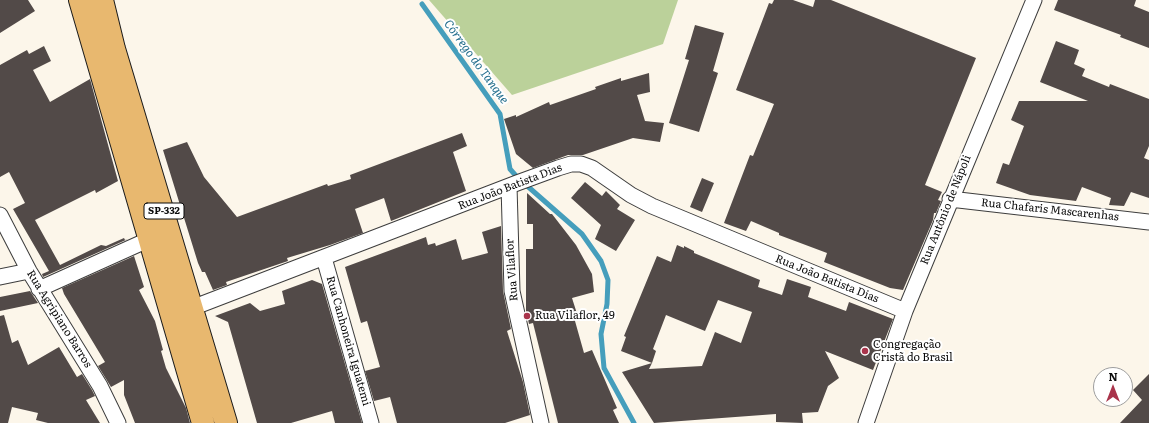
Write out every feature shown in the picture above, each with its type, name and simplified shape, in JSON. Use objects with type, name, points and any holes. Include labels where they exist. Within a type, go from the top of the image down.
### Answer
[{"type":"main road","name":"SP-332","points":[[80,0],[150,239],[183,312],[226,423]]},
{"type":"main road","name":"SP-332","points":[[102,0],[183,312],[193,386],[204,423]]},
{"type":"main road","points":[[193,386],[214,423]]},
{"type":"street","name":"Rua Antônio de Nápoli","points":[[866,423],[905,311],[950,199],[1034,0]]},
{"type":"street","name":"Rua João Batista Dias","points":[[183,312],[513,184],[571,164],[581,164],[592,168],[631,195],[652,206],[905,311]]},
{"type":"street","name":"Rua Vilaflor","points":[[513,184],[510,260],[512,291],[541,423]]},
{"type":"street","name":"Rua Chafaris Mascarenhas","points":[[950,199],[1149,222]]},
{"type":"street","name":"Rua Agripiano Barros","points":[[0,215],[29,271],[100,386],[118,423]]},
{"type":"street","points":[[40,289],[150,239]]},
{"type":"street","name":"Rua Canhoneira Iguatemi","points":[[324,258],[371,423]]},
{"type":"street","points":[[0,277],[29,271]]},
{"type":"green space","points":[[429,0],[678,0],[663,44],[512,95]]},
{"type":"building","points":[[0,0],[28,0],[35,11],[0,33]]},
{"type":"building","points":[[774,0],[793,0],[813,7],[815,0],[831,0],[976,58],[925,185],[942,192],[938,200],[941,201],[936,213],[934,213],[933,220],[903,290],[890,288],[824,262],[827,253],[779,235],[779,233],[751,221],[746,231],[724,223],[750,155],[753,156],[774,104],[736,90],[769,3],[772,4]]},
{"type":"building","points":[[1058,0],[1136,0],[1134,6],[1149,12],[1149,48],[1120,37],[1121,35],[1054,10]]},
{"type":"building","points":[[695,25],[724,33],[713,71],[718,73],[699,132],[669,123],[689,60],[685,59]]},
{"type":"building","points":[[1056,41],[1079,50],[1074,64],[1085,69],[1082,76],[1109,87],[1110,84],[1149,99],[1149,146],[1144,158],[1149,160],[1149,198],[1131,192],[1124,206],[1109,205],[1111,198],[1082,187],[1076,201],[1030,195],[996,183],[1003,163],[1009,165],[1024,126],[1011,120],[1019,101],[1088,101],[1040,82]]},
{"type":"building","points":[[44,46],[51,61],[33,70],[50,102],[90,79],[118,181],[96,193],[95,190],[35,220],[60,265],[101,245],[106,246],[124,238],[125,240],[128,239],[43,277],[42,274],[49,271],[13,209],[25,203],[9,172],[0,177],[0,65],[27,50],[29,54]]},
{"type":"building","points":[[649,73],[650,92],[637,95],[645,121],[664,123],[660,142],[633,138],[583,155],[568,155],[533,168],[516,154],[504,119],[516,115],[516,117],[549,102],[550,105],[596,89],[595,87],[621,78],[621,81]]},
{"type":"building","points":[[462,133],[467,146],[453,152],[466,191],[391,221],[384,198],[355,209],[363,233],[287,258],[288,261],[226,282],[227,285],[213,290],[205,272],[202,272],[198,263],[163,150],[187,142],[204,177],[237,217],[327,184],[328,186],[351,179],[350,175]]},
{"type":"building","points":[[702,178],[714,183],[702,212],[690,207]]},
{"type":"building","points":[[585,182],[602,196],[606,191],[620,205],[617,209],[635,220],[616,251],[595,239],[601,225],[571,198]]},
{"type":"building","points":[[527,193],[550,214],[552,214],[576,245],[592,274],[594,292],[572,298],[579,320],[575,321],[584,353],[592,350],[617,408],[613,410],[619,423],[558,423],[533,323],[529,324],[526,311],[526,249],[533,249],[533,224],[527,224]]},
{"type":"building","points":[[501,226],[503,291],[511,329],[507,331],[523,382],[530,415],[505,423],[397,423],[390,397],[374,401],[365,371],[380,367],[367,321],[361,323],[345,267],[426,237],[428,245],[435,243],[436,246],[456,239],[462,260],[488,253],[482,232]]},
{"type":"building","points":[[677,245],[684,248],[684,246],[694,251],[694,253],[760,280],[758,287],[782,295],[787,279],[811,287],[808,297],[846,311],[849,302],[893,319],[873,370],[825,351],[839,378],[828,386],[818,412],[802,413],[803,423],[776,422],[776,414],[654,423],[622,372],[652,363],[621,351],[626,337],[624,336],[657,256],[671,262]],"holes":[[[718,300],[752,312],[741,343],[715,332],[702,366],[649,369],[656,351],[653,349],[666,315],[705,331]]]},
{"type":"building","points":[[134,256],[144,287],[139,290],[155,321],[166,368],[186,408],[190,423],[135,423],[124,395],[124,380],[111,387],[98,366],[105,362],[64,294],[62,288]]},
{"type":"building","points":[[312,280],[322,284],[362,423],[335,423],[332,411],[291,423],[257,423],[228,322],[215,316],[250,303],[260,311],[285,304],[282,291]]},
{"type":"building","points":[[30,291],[38,303],[0,311],[0,297]]},
{"type":"building","points":[[4,315],[12,343],[18,340],[28,365],[59,347],[77,377],[82,374],[92,390],[95,396],[86,400],[100,423],[48,423],[36,420],[38,413],[12,407],[8,423],[0,423],[0,316]]},
{"type":"building","points":[[1149,374],[1149,423],[1120,423],[1142,400],[1133,390]]},
{"type":"waterway","name":"Córrego do Tanque","points":[[422,4],[500,114],[510,169],[517,177],[582,234],[601,261],[608,280],[607,304],[601,334],[604,368],[634,423]]},
{"type":"place","name":"Rua Vilaflor, 49","points":[[527,316]]},
{"type":"place","name":"Congregação Cristã do Brasil","points":[[865,351]]}]
